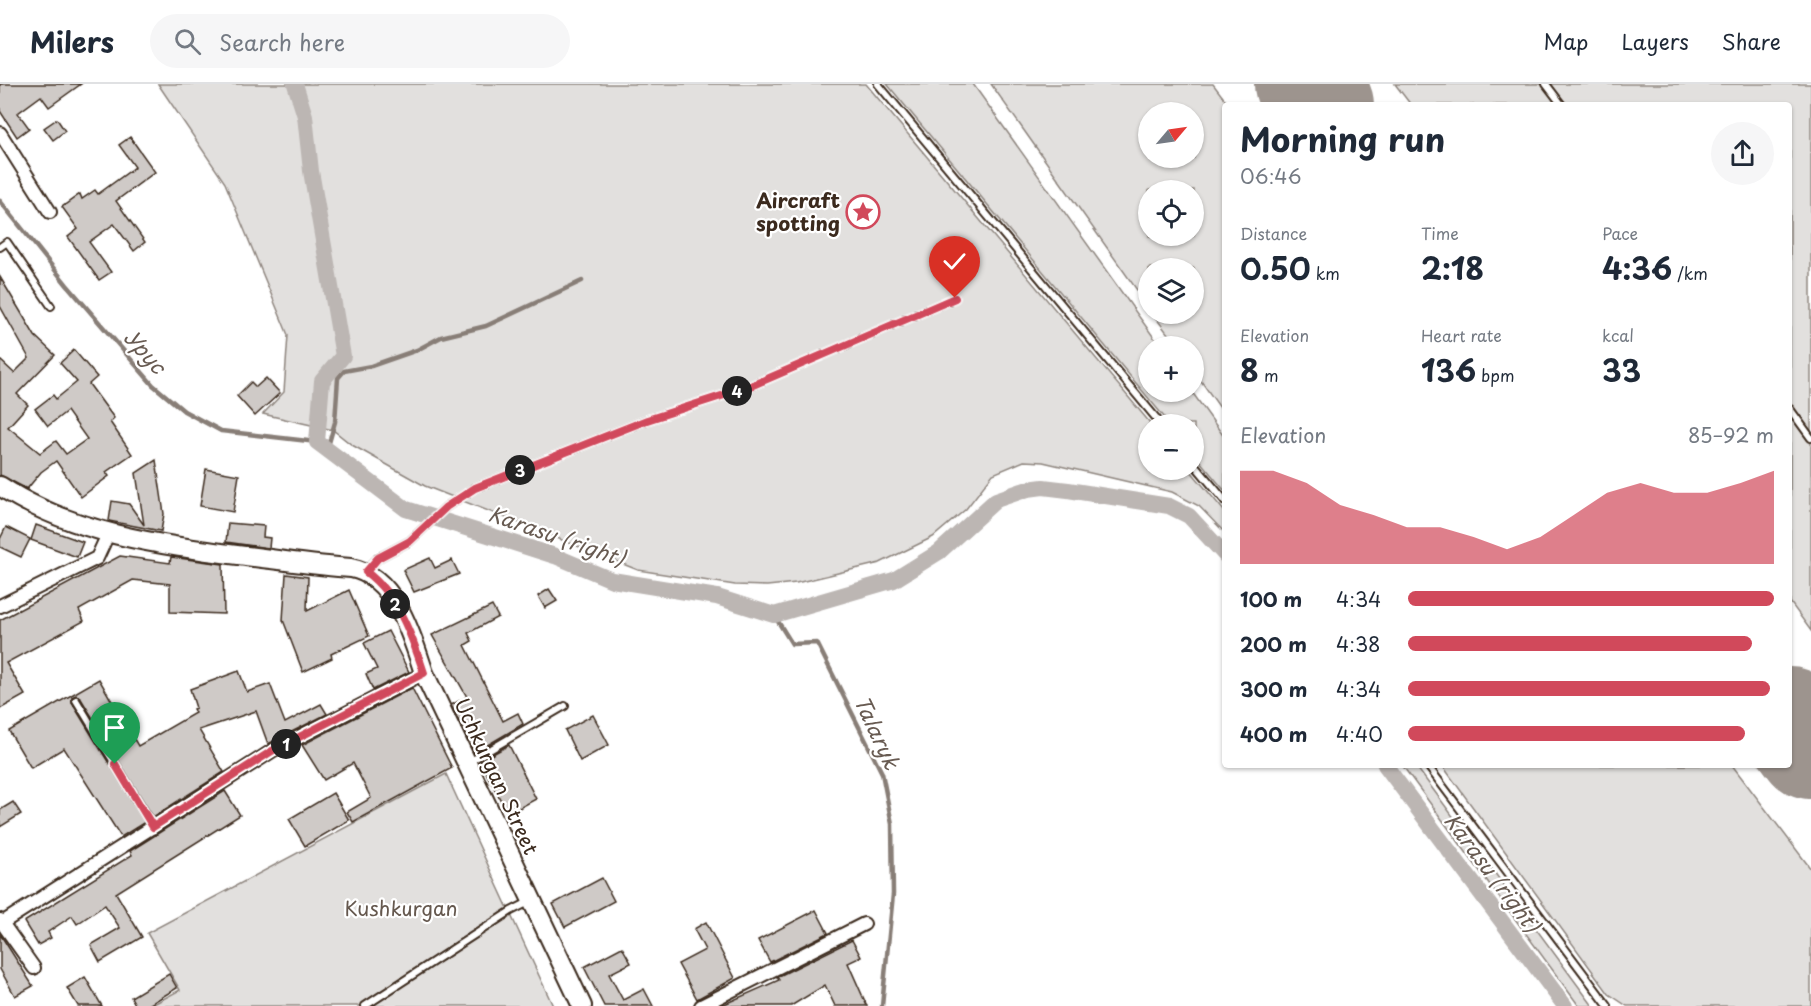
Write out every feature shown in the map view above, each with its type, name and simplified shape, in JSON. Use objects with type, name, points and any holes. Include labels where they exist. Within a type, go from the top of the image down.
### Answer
[{"type":"street","points":[[0,133],[50,212]]},
{"type":"street","points":[[0,486],[59,518],[109,532],[186,548],[366,572]]},
{"type":"street","points":[[0,606],[97,558],[109,532]]},
{"type":"street","name":"Uchkurgan Street","points":[[366,572],[381,584],[403,618],[424,673],[582,1006]]},
{"type":"street","points":[[34,968],[1,921],[272,751],[424,673]]},
{"type":"street","points":[[701,1006],[864,924]]},
{"type":"lane","points":[[878,84],[1153,414]]},
{"type":"lane","points":[[1546,84],[1560,102]]},
{"type":"lane","points":[[0,247],[7,242],[51,306]]},
{"type":"lane","points":[[366,572],[378,558],[410,541],[446,507],[475,488],[647,420],[746,388],[955,298]]},
{"type":"lane","points":[[1792,412],[1811,438]]},
{"type":"lane","points":[[1204,476],[1222,497]]},
{"type":"lane","points":[[76,700],[153,827]]},
{"type":"lane","points":[[466,764],[565,706]]},
{"type":"lane","points":[[1429,768],[1608,1006]]},
{"type":"lane","points":[[365,1006],[511,911],[531,901]]},
{"type":"green space","points":[[158,84],[866,84],[1143,414],[1138,414],[1138,480],[1198,480],[1222,508],[1222,530],[1199,506],[1172,492],[1043,462],[1024,461],[993,474],[966,509],[933,537],[880,563],[796,583],[767,586],[735,585],[638,570],[425,486],[352,445],[333,430],[263,414],[284,392],[288,335],[225,183]]},
{"type":"green space","points":[[887,84],[973,84],[1138,315],[1138,324],[1144,324],[1153,336],[1138,336],[1138,386]]},
{"type":"green space","points":[[991,84],[1213,84],[1227,102],[1222,102],[1222,411],[1204,385],[1204,336],[1170,336],[1160,324],[1204,324],[1204,258],[1138,258],[1138,291]]},
{"type":"green space","points":[[1395,84],[1811,84],[1811,631],[1792,605],[1792,102],[1409,102]]},
{"type":"green space","points":[[1152,402],[1199,402],[1222,434],[1222,487],[1204,466],[1204,414],[1162,414]]},
{"type":"green space","points":[[1404,768],[1417,768],[1593,1006],[1579,1006]]},
{"type":"green space","points":[[1444,768],[1734,768],[1811,869],[1811,1006],[1627,1006],[1609,994]]},
{"type":"green space","name":"Kushkurgan","points":[[446,774],[553,1006],[150,1006],[180,990],[147,933]]},
{"type":"building","points":[[0,84],[81,84],[49,107],[41,96],[18,113],[29,128],[17,137],[0,111]]},
{"type":"building","points":[[57,119],[65,131],[53,140],[44,128]]},
{"type":"building","points":[[130,137],[155,172],[116,201],[145,242],[134,251],[114,224],[89,242],[111,272],[99,280],[68,237],[78,229],[62,207],[80,194],[82,199],[95,190],[98,194],[135,167],[119,145]]},
{"type":"building","points":[[0,277],[35,336],[55,355],[17,394],[28,405],[8,427],[40,453],[56,441],[66,454],[87,439],[67,411],[48,426],[35,409],[53,395],[56,399],[77,382],[60,363],[74,350],[97,377],[89,384],[114,418],[110,422],[132,454],[106,472],[109,476],[81,497],[56,461],[41,472],[27,489],[0,475],[0,360],[14,373],[29,358],[0,306]]},
{"type":"building","points":[[266,378],[280,393],[255,416],[237,396],[251,382],[256,387]]},
{"type":"building","points":[[156,460],[164,514],[161,531],[109,521],[112,501],[129,504],[144,525],[136,473]]},
{"type":"building","points":[[206,469],[239,475],[233,512],[200,506]]},
{"type":"building","points":[[228,523],[264,526],[263,537],[270,538],[269,548],[226,542]]},
{"type":"building","points":[[36,525],[83,542],[77,557],[31,540]]},
{"type":"building","points":[[6,527],[30,539],[21,557],[0,547],[0,539]]},
{"type":"building","points":[[120,556],[170,563],[171,557],[223,564],[224,614],[170,612],[170,584],[133,580],[79,610],[84,621],[6,663],[25,695],[0,709],[0,620]]},
{"type":"building","points":[[430,558],[435,568],[452,560],[459,574],[414,592],[403,570]]},
{"type":"building","points":[[286,574],[308,577],[307,611],[349,590],[369,636],[331,654],[332,658],[303,672],[283,620]]},
{"type":"building","points":[[549,589],[557,601],[545,608],[538,596]]},
{"type":"building","points":[[492,606],[498,617],[468,633],[472,641],[465,645],[503,721],[518,713],[523,724],[474,753],[451,705],[467,697],[432,635]]},
{"type":"building","points":[[388,631],[409,672],[373,690],[366,674],[377,669],[364,643]]},
{"type":"building","points":[[239,671],[247,692],[270,684],[285,723],[321,704],[327,714],[268,744],[256,711],[199,730],[224,772],[153,817],[80,697],[76,695],[72,697],[72,703],[145,822],[121,837],[64,748],[31,768],[9,731],[99,679],[138,746],[195,713],[193,709],[196,708],[190,689]]},
{"type":"building","points":[[412,688],[452,768],[353,822],[347,812],[371,798],[353,763],[324,780],[302,745]]},
{"type":"building","points":[[593,715],[609,745],[580,761],[565,730]]},
{"type":"building","points":[[509,745],[536,799],[508,814],[480,761]]},
{"type":"building","points":[[225,791],[240,815],[116,893],[142,937],[100,962],[91,945],[120,928],[105,905],[77,924],[72,916],[48,932],[51,938],[38,945],[24,922],[132,855],[130,851]]},
{"type":"building","points":[[333,793],[349,820],[305,846],[289,819]]},
{"type":"building","points":[[13,802],[21,814],[0,827],[0,810]]},
{"type":"building","points":[[602,878],[614,901],[565,927],[553,904]]},
{"type":"building","points":[[816,910],[828,933],[770,962],[758,940]]},
{"type":"building","points":[[706,922],[735,978],[697,999],[678,964],[705,950],[694,929]]},
{"type":"building","points":[[0,934],[33,986],[15,996],[0,969]]},
{"type":"building","points":[[852,940],[861,957],[848,963],[867,1006],[835,1006],[825,985],[791,1006],[720,1006],[779,980],[777,977]]},
{"type":"building","points":[[622,947],[631,963],[609,974],[623,1000],[644,989],[653,1006],[604,1006],[584,967]]},
{"type":"building","points":[[169,974],[177,988],[147,1006],[136,1006],[131,997]]},
{"type":"building","points":[[85,977],[102,1006],[78,1006],[67,988]]},
{"type":"waterway","name":"Karasu (right)","points":[[295,84],[305,116],[311,171],[343,356],[322,381],[317,442],[406,509],[555,556],[612,580],[717,597],[774,615],[894,580],[939,552],[996,500],[1028,489],[1043,487],[1068,490],[1169,506],[1189,516],[1222,552]]},
{"type":"waterway","name":"Урус","points":[[0,201],[67,285],[153,385],[184,411],[221,431],[317,442]]},
{"type":"waterway","points":[[327,450],[335,422],[338,378],[344,371],[371,366],[417,350],[441,337],[486,326],[582,281]]},
{"type":"waterway","name":"Talaryk","points":[[774,615],[792,644],[817,643],[882,773],[892,824],[893,894],[882,1006]]},
{"type":"waterway","name":"Karasu (right)","points":[[1387,768],[1565,1006]]},
{"type":"runway","points":[[1306,84],[1320,102]]},
{"type":"runway","points":[[1792,722],[1811,747]]},
{"type":"place","name":"Aircraft spotting","points":[[863,212]]},
{"type":"route","points":[[115,764],[153,827],[272,751],[424,673],[403,618],[381,584],[366,572],[378,558],[410,541],[446,507],[475,488],[647,420],[746,388],[955,298]]}]
